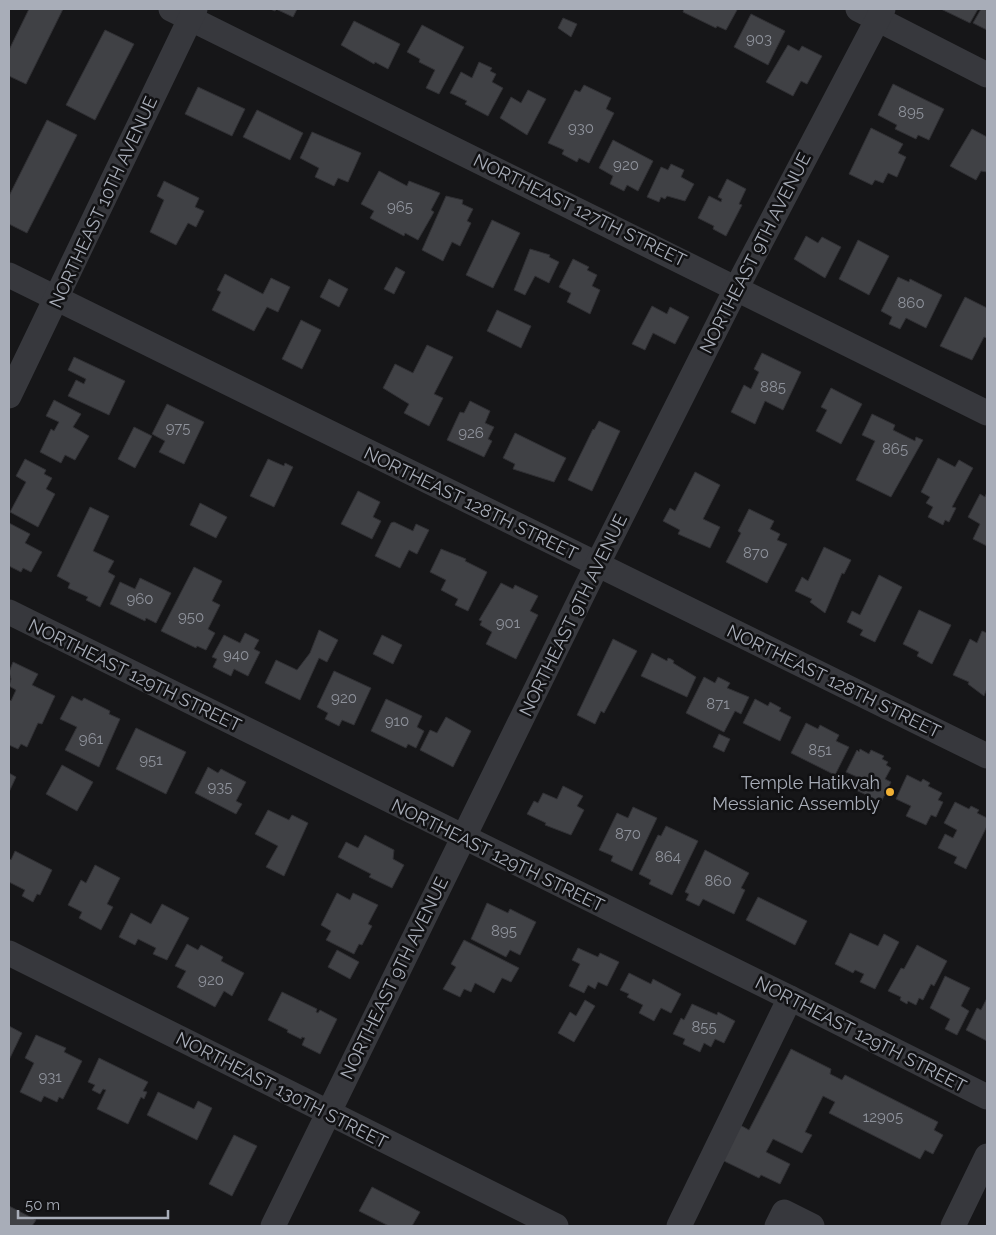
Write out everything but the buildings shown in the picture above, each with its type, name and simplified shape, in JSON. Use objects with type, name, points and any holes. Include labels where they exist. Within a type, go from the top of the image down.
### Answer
[{"type":"street","name":"NORTHEAST 127TH STREET","points":[[185,12],[987,413]]},
{"type":"street","name":"NORTHEAST 10TH AVENUE","points":[[9,396],[57,300],[185,12]]},
{"type":"street","name":"NORTHEAST 9TH AVENUE","points":[[273,1226],[597,565],[873,12]]},
{"type":"street","points":[[873,12],[987,75]]},
{"type":"street","name":"NORTHEAST 128TH STREET","points":[[9,275],[987,756]]},
{"type":"street","name":"NORTHEAST 129TH STREET","points":[[9,612],[987,1097]]},
{"type":"street","name":"NORTHEAST 130TH STREET","points":[[9,953],[556,1226]]},
{"type":"street","points":[[679,1226],[790,998]]},
{"type":"street","points":[[953,1226],[979,1195],[987,1156]]},
{"type":"street","points":[[777,1226],[784,1212],[812,1226]]},
{"type":"place","name":"Temple Hatikvah Messianic Assembly","points":[[890,792]]}]
